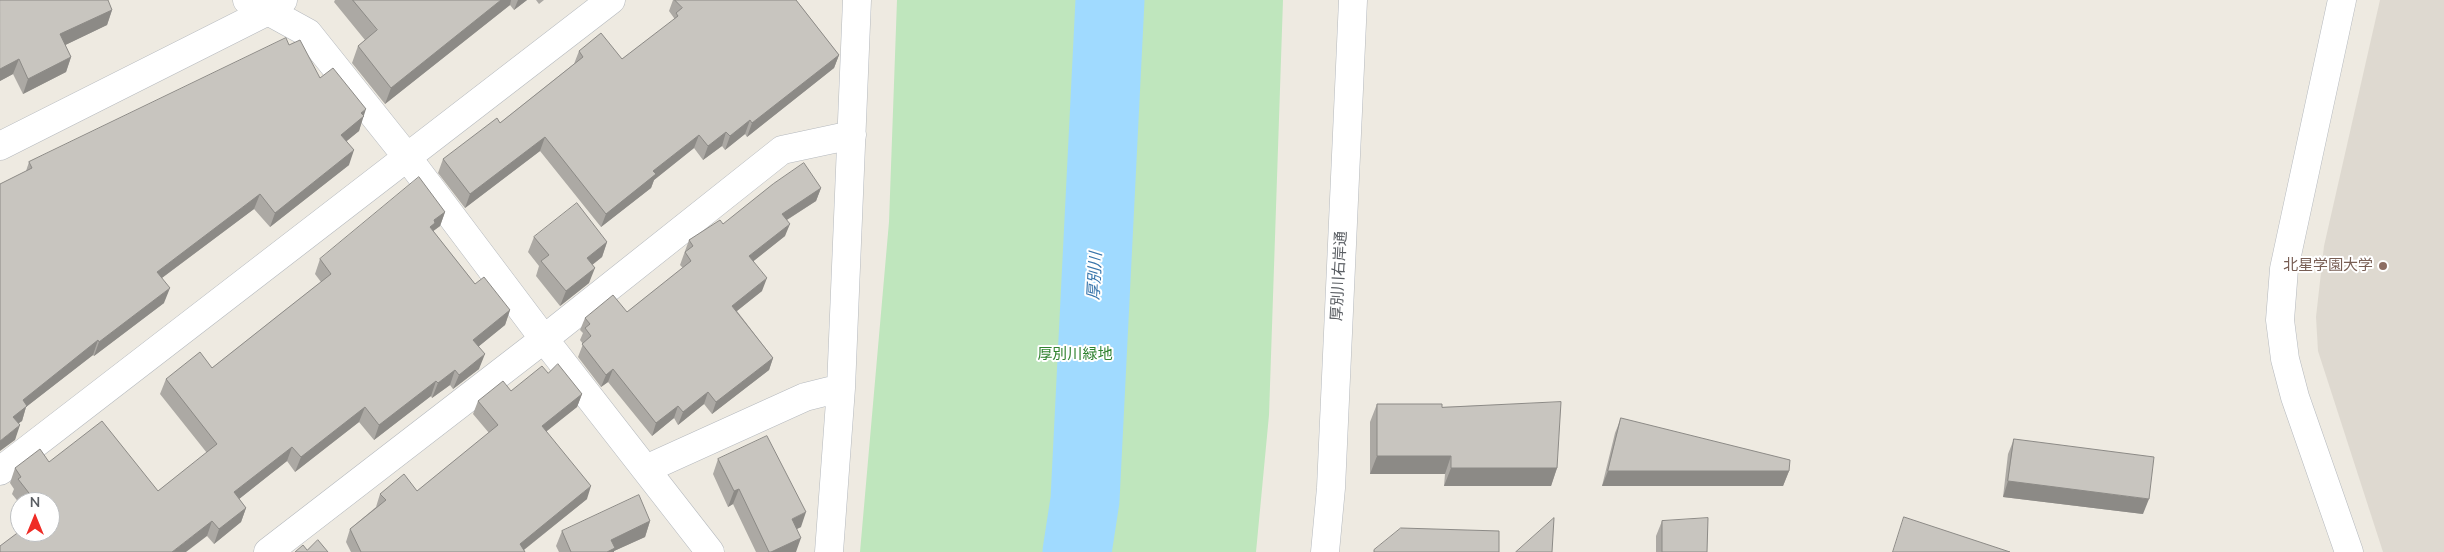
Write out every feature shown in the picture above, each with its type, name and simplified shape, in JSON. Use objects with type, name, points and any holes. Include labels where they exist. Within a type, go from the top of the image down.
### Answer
[{"type":"street","points":[[0,470],[611,0]]},
{"type":"street","points":[[829,552],[841,388],[857,0]]},
{"type":"street","name":"厚別川右岸通","points":[[1325,552],[1330,488],[1353,0]]},
{"type":"street","points":[[2342,0],[2285,260],[2280,320],[2285,359],[2295,397],[2349,552]]},
{"type":"street","points":[[0,146],[266,4],[308,33],[407,157],[544,339],[710,552]]},
{"type":"street","points":[[268,552],[544,339],[782,150],[852,134]]},
{"type":"street","points":[[646,469],[805,397],[841,388]]},
{"type":"shaded area","name":"北星学園大学","points":[[2380,0],[2444,0],[2444,552],[2383,552],[2318,351],[2316,317],[2324,246]]},
{"type":"green space","name":"厚別川緑地","points":[[897,0],[1283,0],[1269,415],[1256,552],[860,552],[889,222]]},
{"type":"building","points":[[0,0],[108,0],[112,10],[60,34],[71,57],[28,79],[19,59],[0,69]]},
{"type":"building","points":[[353,0],[501,0],[391,88],[358,46],[377,30]]},
{"type":"building","points":[[675,0],[796,0],[839,55],[752,123],[750,120],[730,136],[726,132],[708,146],[699,135],[653,171],[656,174],[606,214],[545,137],[470,194],[443,159],[497,118],[500,123],[583,57],[579,51],[601,33],[622,59],[678,16],[676,13],[682,8]]},
{"type":"building","points":[[286,38],[289,45],[300,40],[320,78],[333,68],[366,109],[361,113],[364,116],[341,135],[354,150],[275,213],[260,194],[157,272],[170,288],[99,342],[98,340],[23,400],[27,406],[13,417],[20,425],[0,441],[0,184],[32,168],[29,162]]},
{"type":"building","points":[[804,163],[821,188],[782,214],[790,224],[749,256],[767,278],[732,306],[773,358],[716,402],[708,392],[683,412],[678,406],[656,423],[613,369],[606,375],[582,344],[591,336],[585,328],[590,324],[585,318],[613,295],[627,312],[691,261],[685,252],[693,246],[689,240],[720,220],[723,224],[773,184]]},
{"type":"building","points":[[419,177],[445,212],[434,220],[435,223],[430,227],[475,284],[484,277],[510,310],[473,340],[485,354],[459,375],[455,370],[438,383],[436,381],[379,425],[365,407],[301,457],[292,447],[234,492],[246,508],[219,529],[212,521],[172,552],[0,552],[0,546],[10,538],[10,542],[60,542],[60,492],[28,492],[18,479],[21,477],[15,468],[40,449],[49,462],[102,421],[158,491],[217,444],[166,379],[200,352],[212,368],[331,274],[320,259]]},
{"type":"building","points":[[577,203],[607,242],[587,258],[595,268],[566,291],[541,261],[549,255],[534,237]]},
{"type":"building","points":[[558,364],[582,394],[542,426],[591,486],[520,544],[525,552],[361,552],[350,529],[386,500],[380,494],[404,474],[417,491],[498,425],[478,401],[503,381],[511,391],[542,366],[548,373]]},
{"type":"building","points":[[1561,402],[1557,468],[1451,468],[1451,456],[1377,456],[1377,404],[1442,404],[1442,407]]},
{"type":"building","points":[[1621,418],[1790,460],[1789,471],[1608,471]]},
{"type":"building","points":[[767,436],[806,512],[792,519],[801,538],[771,552],[769,552],[739,489],[734,491],[718,459]]},
{"type":"building","points":[[2014,439],[2154,457],[2149,499],[2008,481]]},
{"type":"building","points":[[639,495],[650,521],[611,540],[615,548],[607,552],[571,552],[562,531]]},
{"type":"building","points":[[1904,517],[2010,552],[1893,552]]},
{"type":"building","points":[[1554,518],[1552,552],[1516,552]]},
{"type":"building","points":[[1708,518],[1707,552],[1662,552],[1662,521]]},
{"type":"building","points":[[1401,528],[1499,531],[1499,552],[1374,552]]},
{"type":"building","points":[[318,540],[328,552],[295,552],[303,545],[307,550]]},
{"type":"waterway","name":"厚別川","points":[[1077,552],[1085,500],[1110,0]]},
{"type":"place","name":"北星学園大学","points":[[2383,266]]}]
